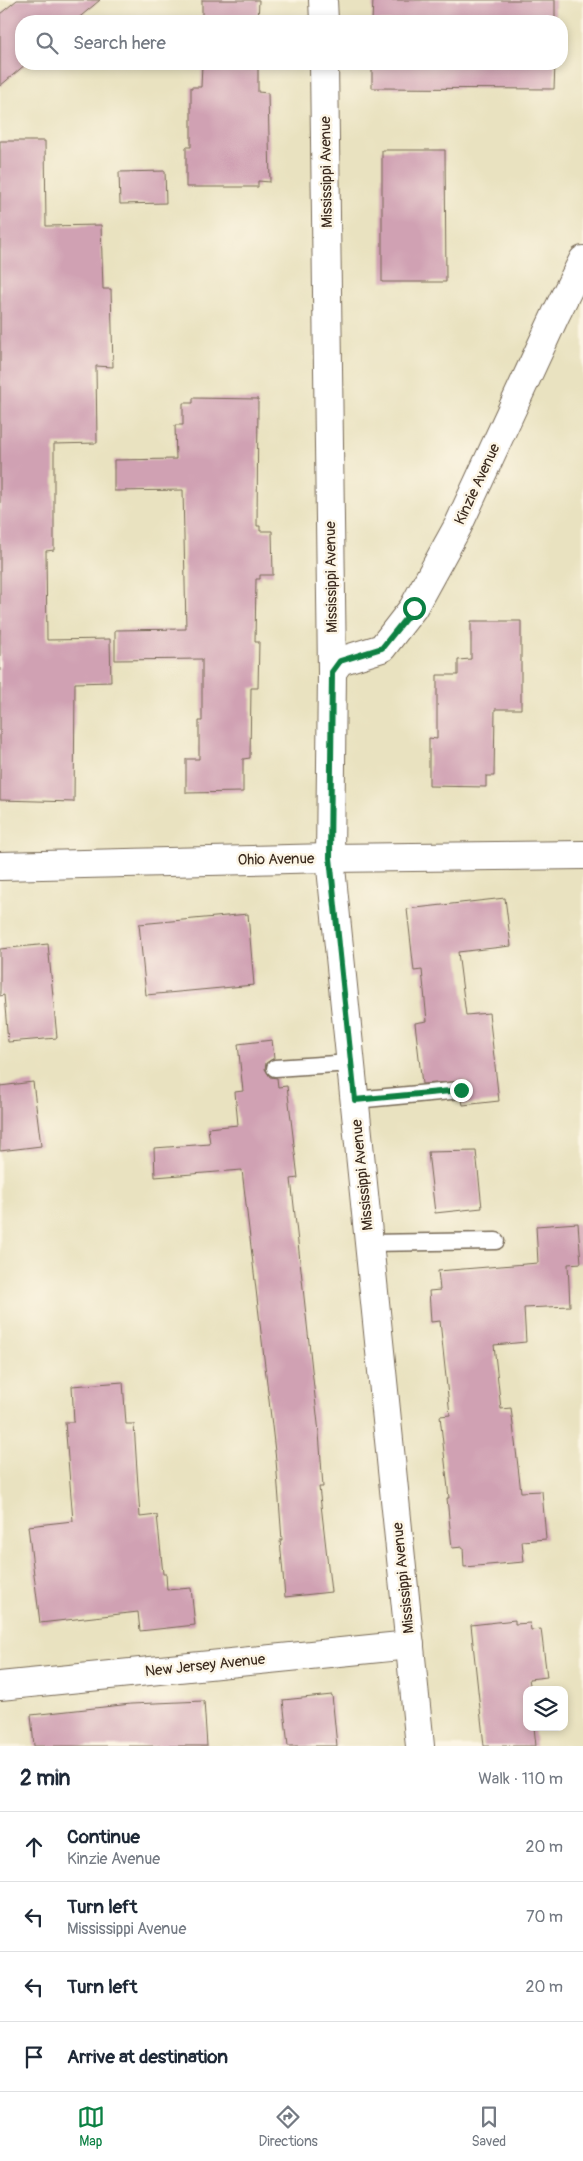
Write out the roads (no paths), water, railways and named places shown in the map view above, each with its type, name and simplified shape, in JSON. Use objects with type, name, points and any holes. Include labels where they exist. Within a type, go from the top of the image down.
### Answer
[{"type":"street","points":[[323,0],[324,15]]},
{"type":"street","name":"Mississippi Avenue","points":[[324,70],[332,672],[330,858],[420,1746]]},
{"type":"street","name":"Kinzie Avenue","points":[[332,672],[340,661],[382,648],[414,608],[458,526],[583,260]]},
{"type":"street","name":"Ohio Avenue","points":[[0,866],[330,858],[583,855]]},
{"type":"street","name":"New Jersey Avenue","points":[[0,1686],[410,1644]]},
{"type":"lane","points":[[276,1068],[351,1063]]},
{"type":"lane","points":[[355,1100],[461,1090]]},
{"type":"lane","points":[[369,1243],[496,1241]]}]
